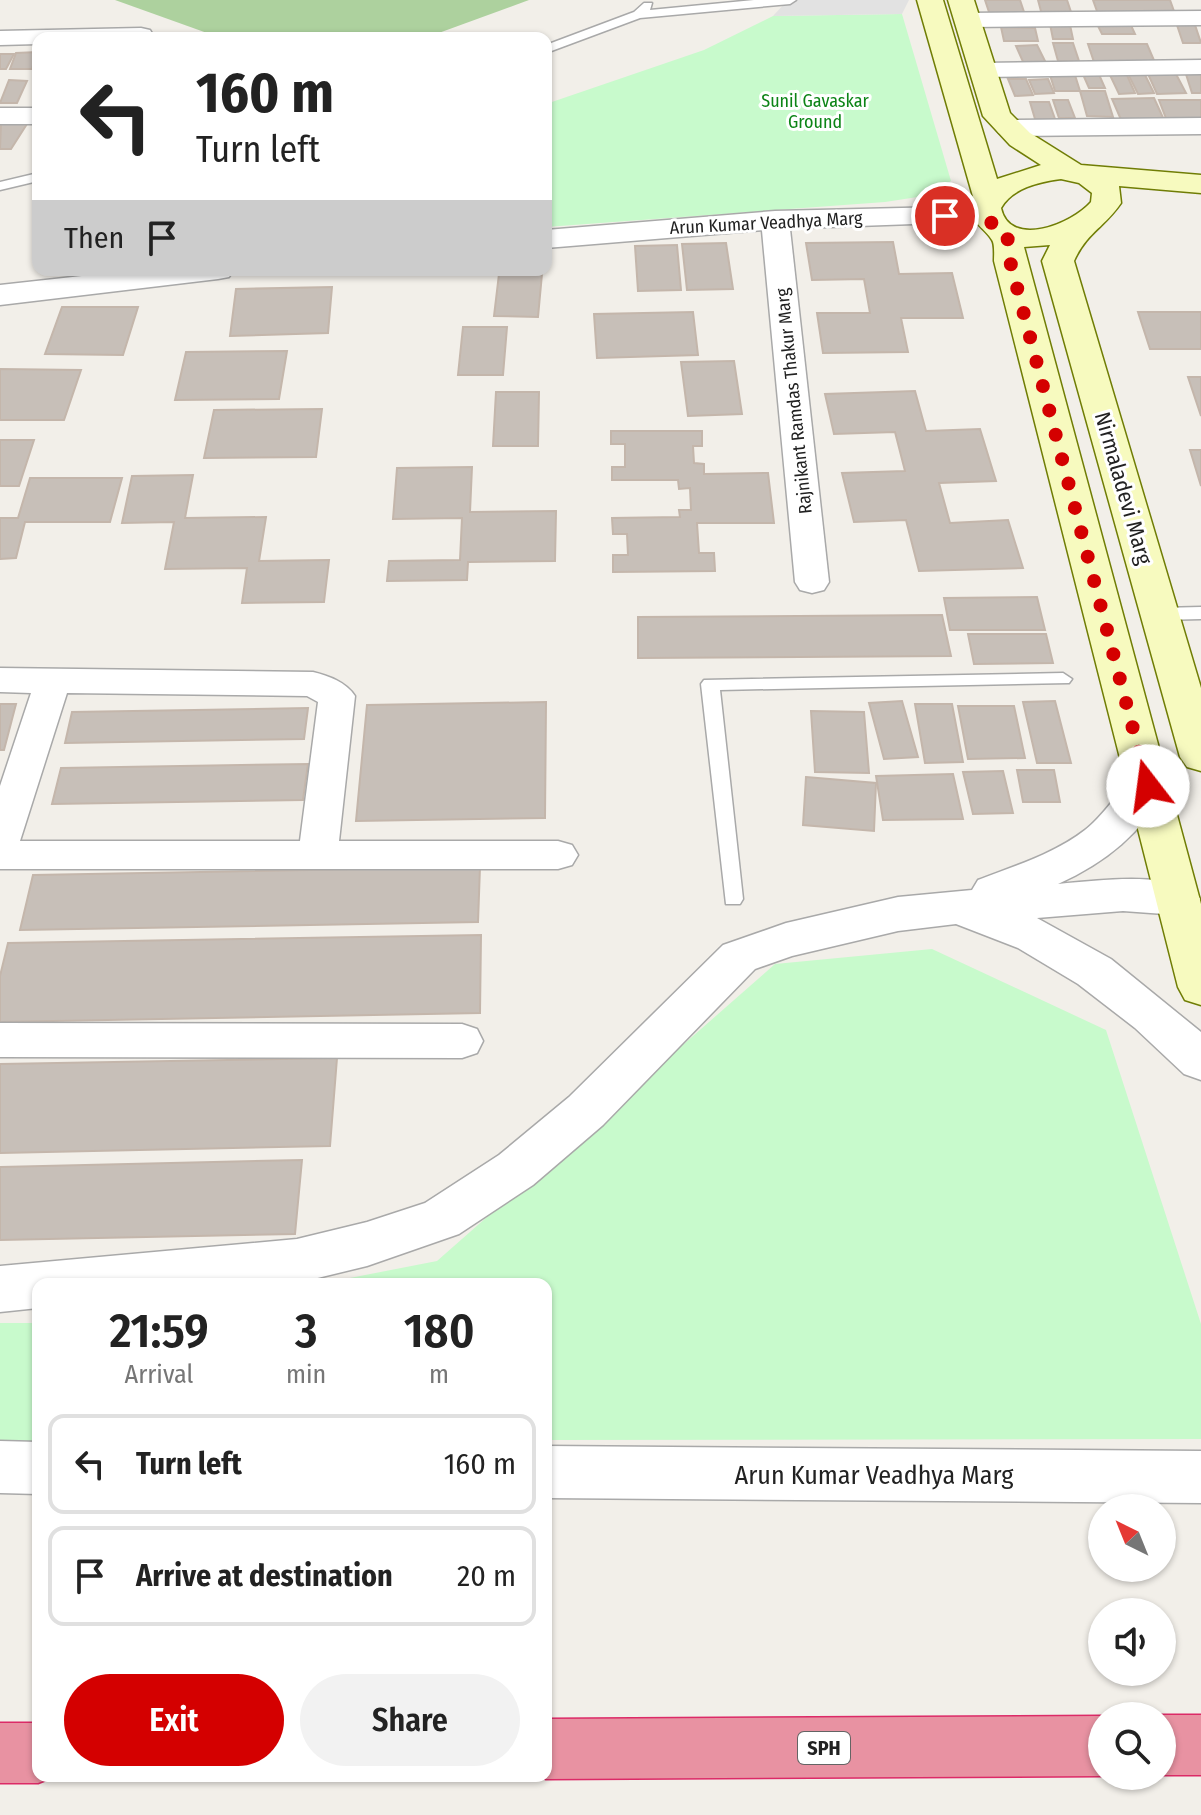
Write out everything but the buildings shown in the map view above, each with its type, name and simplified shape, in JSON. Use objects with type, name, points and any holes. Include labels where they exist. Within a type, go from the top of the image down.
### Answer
[{"type":"highway","points":[[1176,1745],[1201,1745]]},
{"type":"highway","name":"SPH","points":[[552,1749],[1088,1746]]},
{"type":"highway","points":[[0,1753],[32,1753]]},
{"type":"main road","points":[[930,0],[1012,270],[1201,987]]},
{"type":"main road","points":[[964,10],[997,116],[1008,128],[1075,172],[1096,180],[1107,190],[1106,203],[1090,221]]},
{"type":"main road","points":[[994,216],[999,190],[1025,176],[1048,171],[1201,184]]},
{"type":"main road","points":[[994,216],[1035,238],[1144,208],[1201,212]]},
{"type":"main road","name":"Nirmaladevi Marg","points":[[1090,221],[1069,237],[1058,261],[1201,757]]},
{"type":"street","points":[[964,10],[1201,18]]},
{"type":"street","points":[[0,38],[32,37]]},
{"type":"street","points":[[983,70],[1201,67]]},
{"type":"street","points":[[0,116],[32,116]]},
{"type":"street","points":[[1008,128],[1201,126]]},
{"type":"street","name":"Arun Kumar Veadhya Marg","points":[[552,239],[775,220],[994,216]]},
{"type":"street","name":"Rajnikant Ramdas Thakur Marg","points":[[775,220],[812,582]]},
{"type":"street","points":[[0,295],[166,276]]},
{"type":"street","points":[[0,680],[313,684],[327,688],[337,696],[318,855]]},
{"type":"street","points":[[0,844],[53,680]]},
{"type":"street","points":[[954,908],[1074,859],[1106,838],[1130,816],[1148,786]]},
{"type":"street","points":[[0,855],[558,855]]},
{"type":"street","points":[[115,1278],[297,1261],[367,1244],[441,1219],[516,1170],[586,1111],[739,957],[786,940],[898,914],[954,908],[1123,895],[1178,899]]},
{"type":"street","points":[[954,908],[1004,920],[1054,948],[1132,999],[1201,1061]]},
{"type":"street","points":[[0,1040],[462,1041]]},
{"type":"street","points":[[0,1289],[32,1286]]},
{"type":"street","points":[[0,1467],[32,1468]]},
{"type":"street","name":"Arun Kumar Veadhya Marg","points":[[552,1472],[1201,1477]]},
{"type":"lane","points":[[638,15],[655,0]]},
{"type":"lane","points":[[552,47],[638,15],[790,0]]},
{"type":"lane","points":[[0,186],[32,178]]},
{"type":"lane","points":[[1160,614],[1201,613]]},
{"type":"lane","points":[[733,899],[710,684],[1063,679]]},
{"type":"green space","points":[[115,0],[529,0],[441,32],[204,32]]},
{"type":"green space","name":"Sunil Gavaskar Ground","points":[[902,14],[951,181],[924,196],[885,202],[552,227],[552,102],[704,50],[773,16]]},
{"type":"green space","points":[[932,949],[1106,1030],[1201,1324],[1201,1439],[552,1440],[552,1278],[350,1278],[437,1261],[775,964]]},
{"type":"green space","points":[[0,1323],[32,1323],[32,1441],[0,1441]]},
{"type":"shaded area","points":[[788,0],[909,0],[902,14],[773,16]]},
{"type":"route","points":[[945,216],[986,215],[993,225],[1007,233],[1010,261],[1148,786]]}]
